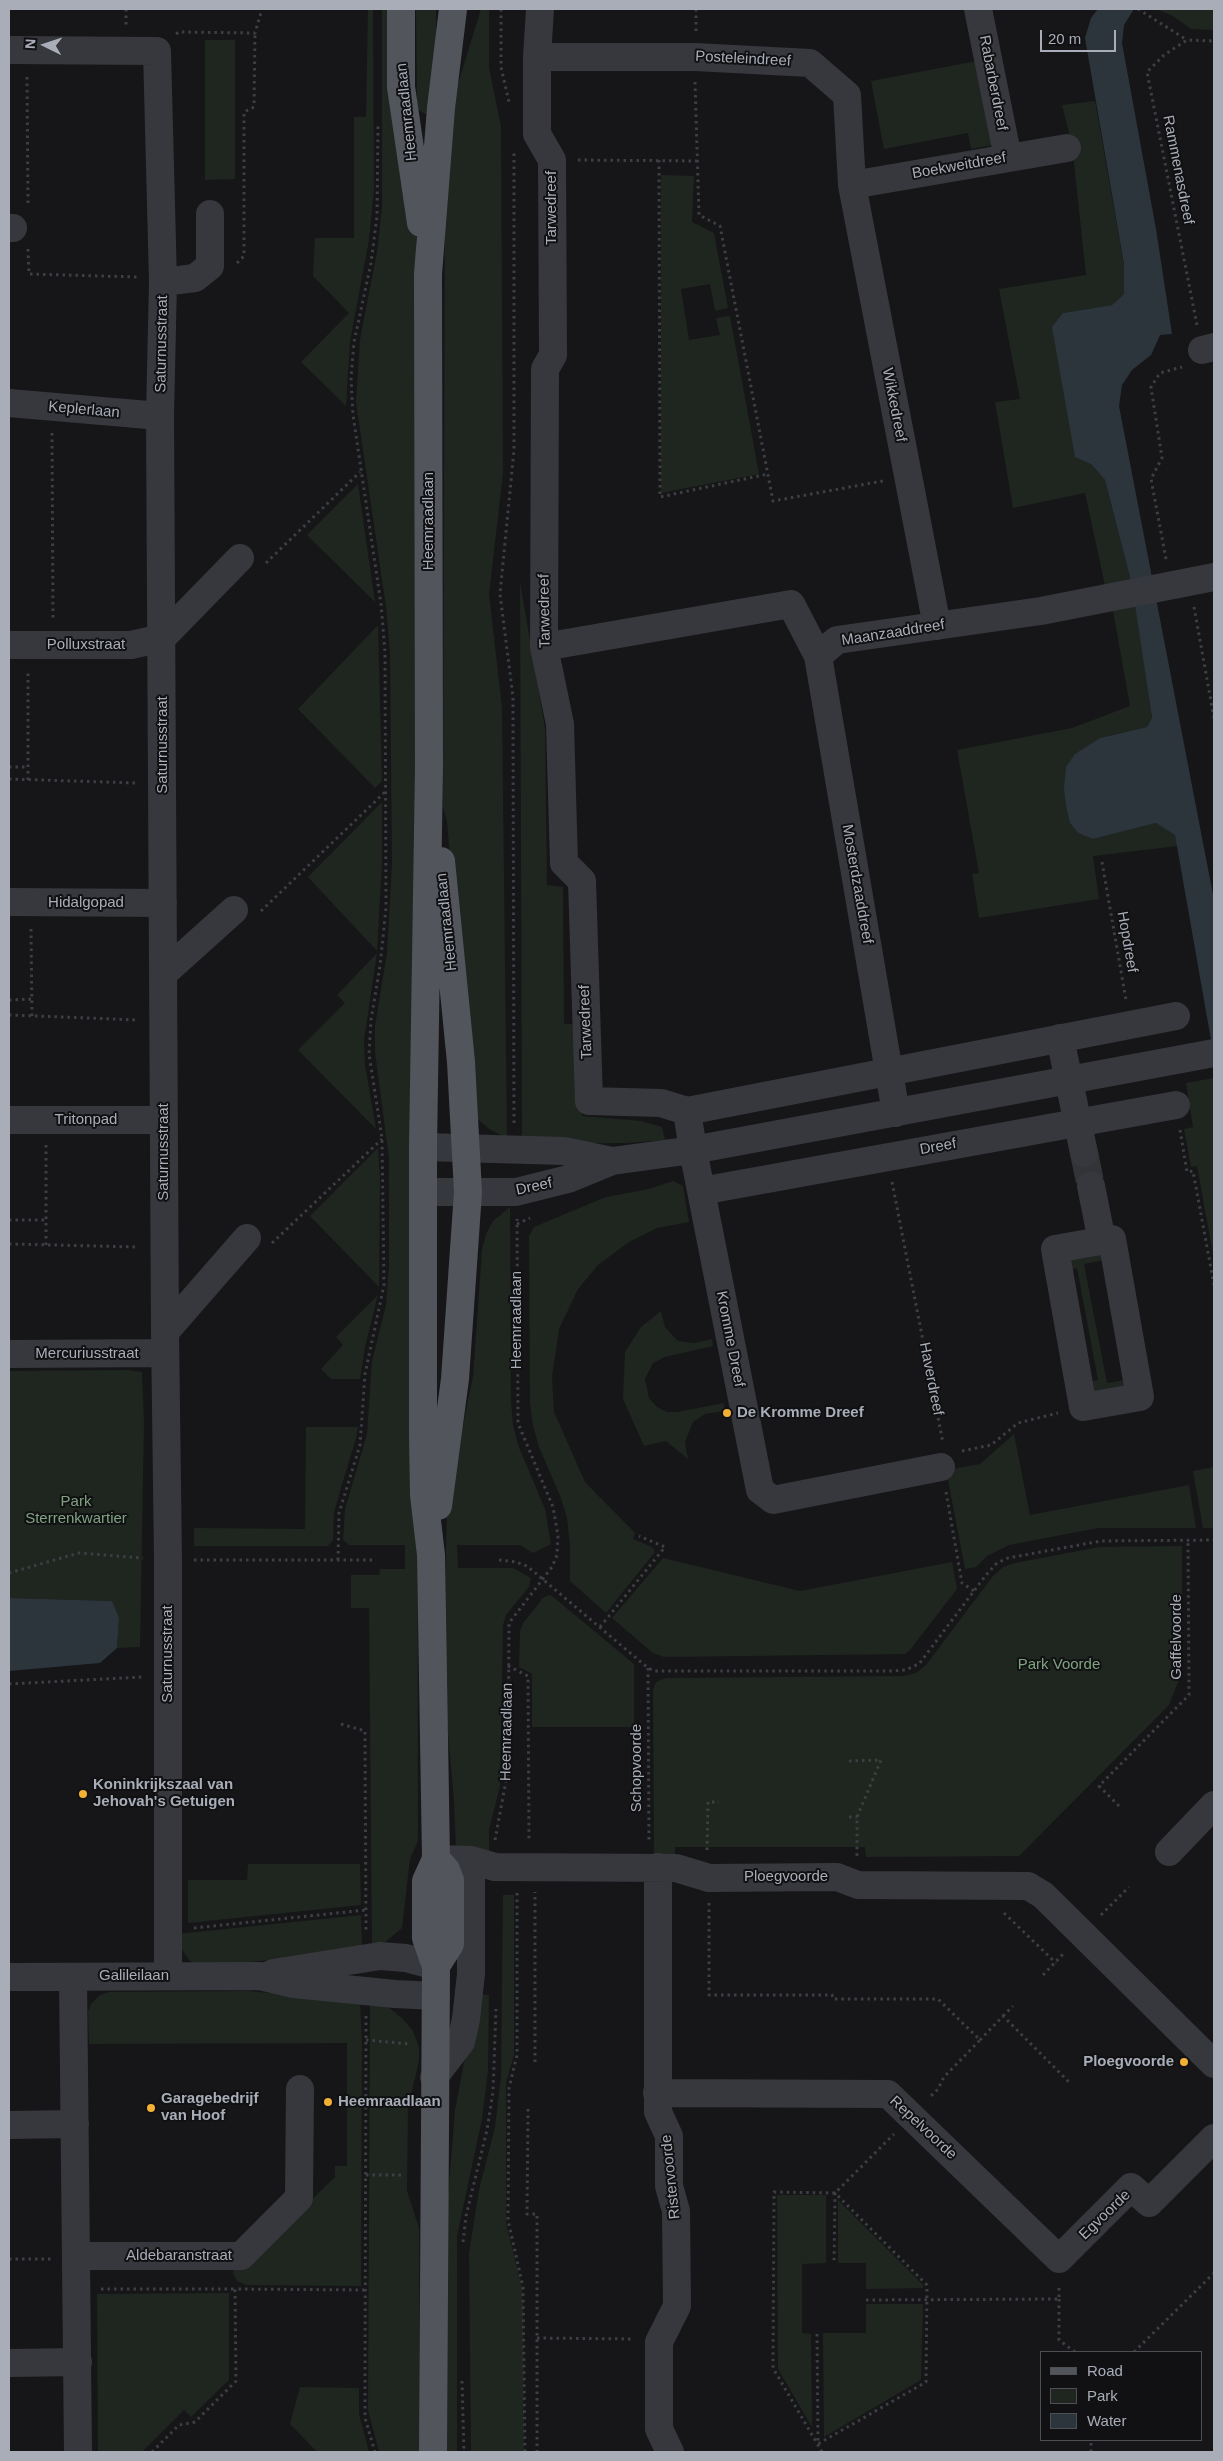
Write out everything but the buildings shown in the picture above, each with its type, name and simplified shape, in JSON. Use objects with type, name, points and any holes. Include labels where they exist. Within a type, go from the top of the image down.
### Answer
[{"type":"main road","name":"Heemraadlaan","points":[[401,9],[401,87],[428,274]]},
{"type":"main road","name":"Heemraadlaan","points":[[433,2452],[436,1966],[426,1938],[426,1881],[436,1859],[431,1555],[424,1495],[423,1192],[429,768],[428,274],[441,108],[453,9]]},
{"type":"main road","name":"Heemraadlaan","points":[[429,768],[462,1062],[468,1192],[454,1379],[431,1555]]},
{"type":"street","name":"Tarwedreef","points":[[540,9],[537,57],[537,134],[552,160],[553,355],[545,369],[544,647],[560,724],[564,862],[582,881],[589,1101],[661,1103],[687,1111]]},
{"type":"street","name":"Rabarberdreef","points":[[978,9],[1008,158]]},
{"type":"street","points":[[18,50],[157,51]]},
{"type":"street","name":"Saturnusstraat","points":[[157,51],[163,282],[160,416],[164,1247],[168,1560],[168,1976]]},
{"type":"street","name":"Posteleindreef","points":[[537,57],[695,57],[810,63],[847,96],[852,185]]},
{"type":"street","name":"Boekweitdreef","points":[[852,185],[1066,148]]},
{"type":"street","name":"Wikkedreef","points":[[852,185],[937,626]]},
{"type":"street","points":[[163,282],[195,278],[210,266],[210,214]]},
{"type":"street","name":"Keplerlaan","points":[[9,403],[160,416]]},
{"type":"street","points":[[162,638],[240,558]]},
{"type":"street","name":"Maanzaaddreef","points":[[818,656],[837,640],[1041,611],[1185,583]]},
{"type":"street","points":[[544,647],[791,604],[818,656]]},
{"type":"street","name":"Polluxstraat","points":[[30,645],[132,645],[162,638]]},
{"type":"street","name":"Mosterdzaaddreef","points":[[818,656],[896,1114]]},
{"type":"street","name":"Hidalgopad","points":[[20,902],[163,903]]},
{"type":"street","points":[[164,973],[234,910]]},
{"type":"street","points":[[693,1150],[687,1111],[1176,1016]]},
{"type":"street","points":[[1060,1038],[1084,1153]]},
{"type":"street","name":"Dreef","points":[[423,1192],[516,1192],[568,1179],[612,1161],[693,1150],[896,1114],[1209,1055]]},
{"type":"street","name":"Dreef","points":[[701,1190],[1176,1105]]},
{"type":"street","name":"Tritonpad","points":[[9,1120],[164,1120]]},
{"type":"street","name":"Dreef","points":[[423,1147],[564,1151],[612,1161]]},
{"type":"street","name":"Kromme Dreef","points":[[693,1150],[760,1490],[773,1500],[943,1461]]},
{"type":"street","points":[[1091,1186],[1102,1240]]},
{"type":"street","points":[[165,1342],[247,1238]]},
{"type":"street","points":[[1112,1239],[1140,1397],[1083,1407],[1055,1249],[1102,1240],[1112,1239]]},
{"type":"street","name":"Mercuriusstraat","points":[[9,1354],[165,1342]]},
{"type":"street","points":[[1169,1852],[1214,1805]]},
{"type":"street","name":"Ploegvoorde","points":[[436,1859],[509,1866],[676,1868],[708,1877],[837,1877],[844,1878],[852,1884],[1022,1885],[1037,1890],[1214,2064]]},
{"type":"street","points":[[434,2077],[461,2042],[466,2019],[471,1974],[509,1866]]},
{"type":"street","name":"Ristervoorde","points":[[653,1867],[657,2093],[659,2118],[669,2136],[669,2186],[676,2208],[678,2299],[676,2311],[660,2339],[659,2429],[670,2452]]},
{"type":"street","name":"Galileilaan","points":[[9,1977],[260,1976],[298,1968],[380,1956],[406,1958],[436,1966]]},
{"type":"street","name":"Galileilaan","points":[[260,1976],[294,1984],[436,1996]]},
{"type":"street","points":[[74,1977],[78,2452]]},
{"type":"street","name":"Aldebaranstraat","points":[[77,2257],[241,2256],[299,2198],[300,2089]]},
{"type":"street","name":"Repelvoorde","points":[[657,2093],[888,2094],[1059,2260]]},
{"type":"street","points":[[9,2125],[75,2124]]},
{"type":"street","name":"Egvoorde","points":[[1059,2260],[1131,2187],[1149,2203],[1214,2138]]},
{"type":"street","points":[[9,2363],[78,2362]]},
{"type":"path","points":[[210,266],[235,265],[244,256],[244,112],[254,107],[256,33],[262,9]]},
{"type":"path","points":[[501,9],[501,67],[510,110]]},
{"type":"path","points":[[696,9],[695,57],[699,215],[720,226],[773,501],[908,476]]},
{"type":"path","points":[[1138,9],[1188,40],[1214,41]]},
{"type":"path","points":[[157,51],[179,32],[256,33]]},
{"type":"path","name":"Rammenasdreef","points":[[1188,40],[1164,55],[1147,72],[1208,348]]},
{"type":"path","points":[[18,50],[16,228],[29,274],[138,276],[163,282]]},
{"type":"path","points":[[338,1560],[339,1513],[360,1445],[365,1374],[384,1285],[382,1138],[369,1054],[371,1020],[380,966],[386,908],[385,652],[381,604],[353,415],[351,378],[354,342],[371,263],[377,216],[378,124]]},
{"type":"path","points":[[514,146],[514,450],[500,594],[513,697],[514,1150]]},
{"type":"path","points":[[552,160],[698,160]]},
{"type":"path","points":[[660,160],[660,497],[768,474]]},
{"type":"path","points":[[1208,348],[1182,367],[1160,373],[1151,388],[1162,458],[1151,479],[1185,583],[1214,718]]},
{"type":"path","points":[[28,780],[30,645],[52,407]]},
{"type":"path","points":[[240,558],[256,573],[361,472]]},
{"type":"path","points":[[9,767],[28,766]]},
{"type":"path","points":[[9,779],[163,783]]},
{"type":"path","points":[[234,910],[252,919],[386,791]]},
{"type":"path","name":"Hopdreef","points":[[1102,862],[1130,1025]]},
{"type":"path","points":[[20,902],[32,999],[32,1016]]},
{"type":"path","points":[[9,1000],[32,999]]},
{"type":"path","points":[[9,1015],[164,1021]]},
{"type":"path","points":[[1176,1105],[1188,1172],[1193,1171],[1214,1285]]},
{"type":"path","points":[[46,1120],[46,1244]]},
{"type":"path","points":[[247,1238],[261,1254],[382,1138]]},
{"type":"path","name":"Haverdreef","points":[[887,1157],[943,1461],[962,1582],[974,1592]]},
{"type":"path","name":"Heemraadlaan","points":[[509,1866],[495,1833],[505,1793],[508,1770],[509,1623],[543,1580],[557,1555],[558,1536],[553,1507],[518,1423],[516,1192]]},
{"type":"path","points":[[9,1220],[46,1220]]},
{"type":"path","points":[[9,1244],[164,1247]]},
{"type":"path","points":[[943,1461],[991,1445],[1018,1423],[1083,1407]]},
{"type":"path","points":[[600,1628],[665,1547],[639,1536]]},
{"type":"path","name":"Gaffelvoorde","points":[[1119,1806],[1099,1786],[1188,1694],[1188,1540]]},
{"type":"path","points":[[499,1560],[516,1562],[527,1566],[648,1668],[662,1672],[905,1670],[919,1664],[997,1563],[1008,1558],[1101,1541],[1214,1540]]},
{"type":"path","points":[[9,1573],[79,1553],[168,1560],[376,1560]]},
{"type":"path","points":[[508,1666],[528,1676],[509,1866],[517,2055],[509,2088],[508,2220],[524,2287],[526,2452]]},
{"type":"path","name":"Schopvoorde","points":[[648,1668],[653,1867]]},
{"type":"path","points":[[9,1684],[168,1675]]},
{"type":"path","points":[[341,1724],[365,1730],[365,1958]]},
{"type":"path","points":[[849,1761],[881,1760],[857,1817],[857,1866],[852,1884]]},
{"type":"path","points":[[719,1802],[708,1802],[709,1995],[832,1995],[833,1999],[938,1999],[980,2040]]},
{"type":"path","points":[[849,1817],[857,1817]]},
{"type":"path","points":[[509,1866],[535,2062]]},
{"type":"path","points":[[992,1885],[992,1902],[1056,1963]]},
{"type":"path","points":[[1083,1934],[1129,1887]]},
{"type":"path","points":[[168,1930],[366,1910]]},
{"type":"path","points":[[366,1991],[365,2418],[375,2452]]},
{"type":"path","points":[[462,2246],[466,2216],[487,2130],[493,2092],[496,2000]]},
{"type":"path","points":[[834,2263],[835,2194],[938,2089],[944,2077],[1013,2006]]},
{"type":"path","points":[[1003,2016],[1071,2084]]},
{"type":"path","points":[[366,2040],[415,2044]]},
{"type":"path","points":[[404,2107],[408,2089]]},
{"type":"path","points":[[528,2108],[527,2214],[537,2214],[537,2452]]},
{"type":"path","points":[[366,2175],[404,2175]]},
{"type":"path","points":[[818,2444],[926,2382],[927,2285],[835,2194],[774,2192],[773,2368],[822,2452]]},
{"type":"path","points":[[9,2259],[77,2257]]},
{"type":"path","points":[[1059,2260],[1059,2340],[1074,2351]]},
{"type":"path","points":[[1135,2351],[1214,2273]]},
{"type":"path","points":[[77,2289],[366,2290]]},
{"type":"path","points":[[152,2452],[179,2425],[195,2422],[236,2381],[235,2289]]},
{"type":"path","points":[[866,2300],[1059,2299]]},
{"type":"path","points":[[817,2334],[818,2444]]},
{"type":"path","points":[[537,2338],[660,2339]]},
{"type":"path","points":[[462,2380],[464,2452]]},
{"type":"green space","points":[[368,9],[373,9],[374,190],[369,240],[350,342],[346,406],[301,362],[349,313],[313,276],[315,238],[354,238],[354,117],[366,117]]},
{"type":"green space","points":[[382,9],[393,9],[416,201],[418,1841],[410,1859],[402,1928],[383,1944],[372,1948],[369,1608],[351,1608],[351,1575],[379,1575],[380,1569],[405,1569],[405,1545],[349,1545],[343,1540],[345,1509],[367,1434],[372,1361],[386,1305],[389,1265],[389,1158],[375,1052],[375,1026],[387,953],[392,864],[390,653],[386,607],[356,402],[360,339],[377,252],[382,208]]},
{"type":"green space","points":[[416,9],[436,9],[436,48],[429,113],[425,114],[417,109]]},
{"type":"green space","points":[[481,9],[489,9],[489,68],[501,126],[503,473],[489,594],[502,707],[507,1138],[489,1129],[474,1116],[470,1105],[447,821],[443,808],[445,140],[449,113]]},
{"type":"green space","points":[[1156,9],[1214,9],[1214,30],[1191,29],[1173,16]]},
{"type":"green space","points":[[205,40],[235,40],[235,179],[205,180]]},
{"type":"green space","points":[[982,60],[998,144],[971,149],[968,133],[884,149],[871,81]]},
{"type":"green space","points":[[1095,101],[1124,265],[1124,294],[1112,305],[1063,313],[1091,464],[1105,480],[1132,585],[1106,590],[1085,493],[1013,508],[995,402],[1020,399],[999,289],[1086,275],[1072,145],[1062,105]]},
{"type":"green space","points":[[661,175],[694,176],[692,222],[714,233],[728,308],[715,311],[710,284],[681,289],[689,340],[720,335],[716,318],[730,316],[759,474],[661,493]]},
{"type":"green space","points":[[358,484],[375,602],[307,535]]},
{"type":"green space","points":[[520,582],[545,728],[547,885],[563,887],[564,1024],[581,1024],[582,1116],[641,1121],[662,1127],[665,1140],[626,1143],[522,1144]]},
{"type":"green space","points":[[1135,600],[1152,719],[1147,727],[1100,738],[1070,823],[1078,833],[1093,839],[1156,823],[1175,835],[1178,846],[1093,856],[1099,899],[979,918],[972,874],[979,873],[957,750],[1072,728],[1130,706],[1112,605]]},
{"type":"green space","points":[[378,625],[382,781],[375,788],[298,709]]},
{"type":"green space","points":[[382,802],[382,864],[377,951],[308,877]]},
{"type":"green space","points":[[377,953],[364,1040],[365,1065],[376,1129],[298,1050],[345,1003],[337,995]]},
{"type":"green space","points":[[1214,1078],[1214,1260],[1197,1166],[1191,1167],[1184,1129],[1193,1127],[1186,1083]]},
{"type":"green space","points":[[378,1148],[380,1179],[379,1287],[310,1216]]},
{"type":"green space","points":[[673,1181],[683,1186],[689,1222],[657,1228],[629,1242],[598,1265],[578,1289],[559,1329],[552,1377],[554,1412],[585,1482],[635,1533],[633,1539],[652,1547],[655,1552],[606,1613],[570,1581],[570,1546],[567,1518],[561,1498],[539,1447],[533,1426],[530,1403],[529,1236],[534,1227],[606,1197],[649,1189]]},
{"type":"green space","points":[[510,1207],[511,1401],[513,1425],[518,1445],[545,1509],[551,1544],[533,1553],[520,1545],[457,1545],[458,1568],[513,1568],[531,1578],[529,1587],[506,1615],[503,1625],[500,1786],[489,1830],[489,1851],[456,1851],[447,1722],[444,1644],[447,1505],[473,1376],[482,1250],[486,1234],[493,1221]]},
{"type":"green space","points":[[1102,1249],[1104,1260],[1084,1264],[1107,1383],[1125,1380],[1127,1388],[1092,1395],[1089,1382],[1098,1380],[1077,1268],[1068,1270],[1066,1256]]},
{"type":"green space","points":[[378,1295],[365,1347],[360,1379],[331,1379],[321,1369],[343,1345],[336,1337]]},
{"type":"green space","points":[[661,1311],[665,1327],[678,1341],[694,1343],[712,1339],[713,1346],[665,1357],[653,1363],[645,1379],[649,1398],[657,1407],[667,1412],[677,1412],[724,1403],[725,1411],[705,1414],[693,1422],[685,1442],[688,1459],[666,1441],[644,1446],[623,1399],[625,1352],[641,1327]]},
{"type":"green space","name":"Park Sterrenkwartier","points":[[127,1370],[142,1372],[144,1423],[140,1647],[117,1648],[119,1618],[111,1601],[9,1598],[9,1371]]},
{"type":"green space","points":[[306,1427],[358,1427],[334,1512],[333,1540],[328,1546],[194,1546],[194,1528],[305,1529]]},
{"type":"green space","points":[[1014,1434],[1030,1515],[1189,1485],[1196,1528],[1098,1528],[1009,1545],[987,1556],[976,1567],[965,1569],[947,1475],[952,1469],[980,1464]]},
{"type":"green space","points":[[1214,1467],[1214,1528],[1203,1528],[1193,1471]]},
{"type":"green space","name":"Park Voorde","points":[[1182,1546],[1182,1672],[1169,1705],[1019,1856],[866,1857],[865,1847],[675,1847],[675,1854],[654,1854],[653,1690],[656,1682],[666,1678],[904,1676],[916,1673],[926,1665],[993,1576],[1003,1567],[1099,1547]]},
{"type":"green space","points":[[663,1558],[800,1591],[952,1562],[957,1589],[905,1654],[664,1657],[653,1653],[612,1618]]},
{"type":"green space","points":[[549,1595],[634,1664],[634,1727],[532,1727],[532,1674],[519,1667],[520,1631],[523,1623],[543,1598]]},
{"type":"green space","points":[[248,1864],[360,1864],[361,1905],[188,1923],[188,1880],[247,1880]]},
{"type":"green space","points":[[503,1895],[514,1895],[514,2055],[506,2083],[506,2223],[522,2288],[524,2452],[471,2452],[469,2253],[479,2190],[495,2127],[501,2076]]},
{"type":"green space","points":[[361,1915],[362,1949],[208,1967],[198,1966],[189,1960],[181,1948],[177,1934]]},
{"type":"green space","points":[[248,1991],[360,2001],[362,2043],[361,2286],[246,2285],[237,2281],[233,2273],[234,2269],[240,2269],[335,2177],[335,2166],[347,2166],[347,2043],[89,2044],[88,2011],[91,2004],[100,1995],[109,1992]]},
{"type":"green space","points":[[477,1994],[489,1995],[488,2071],[482,2119],[457,2236],[457,2452],[446,2452],[447,2210],[455,2110]]},
{"type":"green space","points":[[370,2002],[388,2007],[402,2018],[413,2031],[419,2047],[419,2061],[408,2108],[407,2191],[419,2228],[420,2452],[379,2452],[368,2410]]},
{"type":"green space","points":[[777,2195],[826,2195],[826,2263],[802,2264],[802,2333],[811,2334],[812,2427],[778,2369]]},
{"type":"green space","points":[[838,2200],[923,2285],[923,2288],[866,2289],[866,2263],[838,2263]]},
{"type":"green space","points":[[229,2293],[229,2380],[191,2417],[184,2410],[142,2452],[98,2452],[97,2294]]},
{"type":"green space","points":[[866,2304],[923,2304],[921,2380],[824,2437],[823,2333],[866,2333]]},
{"type":"green space","points":[[300,2387],[359,2388],[359,2414],[369,2452],[317,2452],[290,2424]]},
{"type":"water","points":[[1098,9],[1134,9],[1124,25],[1122,43],[1156,229],[1172,334],[1160,335],[1151,355],[1132,370],[1122,385],[1119,406],[1214,900],[1214,1057],[1175,835],[1156,823],[1093,839],[1078,833],[1070,823],[1064,788],[1066,767],[1075,754],[1100,738],[1147,727],[1152,718],[1132,585],[1105,480],[1091,464],[1075,457],[1052,327],[1063,313],[1112,305],[1124,294],[1124,264],[1085,38],[1091,18]]},
{"type":"water","points":[[9,1598],[112,1601],[119,1618],[117,1648],[100,1663],[9,1671]]},
{"type":"tunnel","points":[[1084,1153],[1091,1186]]},
{"type":"place","name":"De Kromme Dreef","points":[[727,1413]]},
{"type":"place","name":"Koninkrijkszaal van Jehovah's Getuigen","points":[[83,1794]]},
{"type":"place","name":"Ploegvoorde","points":[[1184,2062]]},
{"type":"place","name":"Heemraadlaan","points":[[328,2102]]},
{"type":"place","name":"Garagebedrijf van Hoof","points":[[151,2108]]}]
